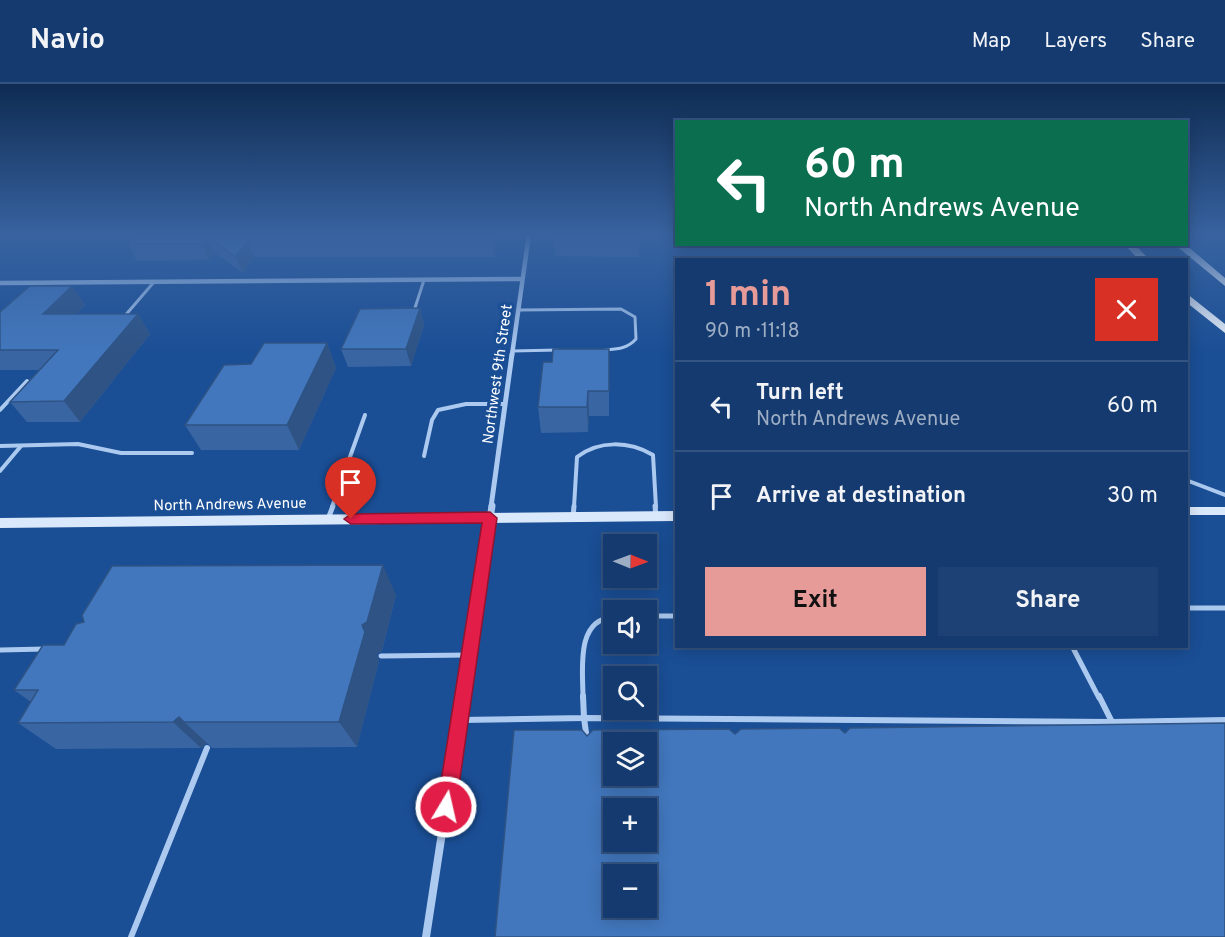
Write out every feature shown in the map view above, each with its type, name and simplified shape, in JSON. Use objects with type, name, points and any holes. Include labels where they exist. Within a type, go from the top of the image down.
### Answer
[{"type":"main road","points":[[1220,275],[1225,283]]},
{"type":"main road","points":[[1188,298],[1225,330]]},
{"type":"main road","points":[[1188,512],[1225,511]]},
{"type":"main road","name":"North Andrews Avenue","points":[[0,523],[675,516]]},
{"type":"street","name":"Northwest 9th Street","points":[[426,937],[490,518],[523,274]]},
{"type":"street","points":[[0,283],[522,279]]},
{"type":"lane","points":[[410,321],[424,280]]},
{"type":"lane","points":[[118,323],[154,282]]},
{"type":"lane","points":[[518,310],[621,309],[634,316],[636,339],[631,345],[622,349],[600,350]]},
{"type":"lane","points":[[512,351],[567,350]]},
{"type":"lane","points":[[0,410],[27,381]]},
{"type":"lane","points":[[424,456],[435,413],[442,407],[505,404]]},
{"type":"lane","points":[[328,519],[365,415]]},
{"type":"lane","points":[[0,446],[78,444],[121,453],[192,453]]},
{"type":"lane","points":[[0,471],[21,446]]},
{"type":"lane","points":[[573,517],[577,457],[592,447],[632,446],[644,449],[653,455],[656,516]]},
{"type":"lane","points":[[1188,481],[1225,495]]},
{"type":"lane","points":[[1188,608],[1225,608]]},
{"type":"lane","points":[[657,616],[675,616]]},
{"type":"lane","points":[[588,746],[584,718],[586,638],[592,624],[603,618]]},
{"type":"lane","points":[[1073,648],[1112,722]]},
{"type":"lane","points":[[0,650],[55,649]]},
{"type":"lane","points":[[381,656],[469,655]]},
{"type":"lane","points":[[460,720],[584,718],[1112,722],[1225,720]]},
{"type":"lane","points":[[723,719],[724,731]]},
{"type":"lane","points":[[820,720],[824,731]]},
{"type":"lane","points":[[130,937],[207,748]]},
{"type":"building","points":[[30,286],[72,286],[43,314],[138,314],[64,401],[10,402],[58,350],[0,350],[0,312]]},
{"type":"building","points":[[420,308],[406,349],[341,349],[360,309]]},
{"type":"building","points":[[264,343],[327,343],[287,425],[185,425],[224,365],[251,364]]},
{"type":"building","points":[[553,349],[609,349],[609,391],[588,391],[587,407],[538,407],[543,362],[552,362]]},
{"type":"building","points":[[383,565],[367,622],[362,625],[365,632],[339,722],[184,722],[179,717],[173,722],[18,723],[38,690],[14,690],[43,645],[64,645],[76,624],[84,622],[82,615],[112,566]]},
{"type":"building","points":[[1225,723],[1225,937],[495,937],[514,730],[582,730],[587,736],[593,730],[729,729],[735,734],[741,729],[839,728],[845,733],[850,728]]},
{"type":"route","points":[[351,519],[490,518],[446,807]]}]
